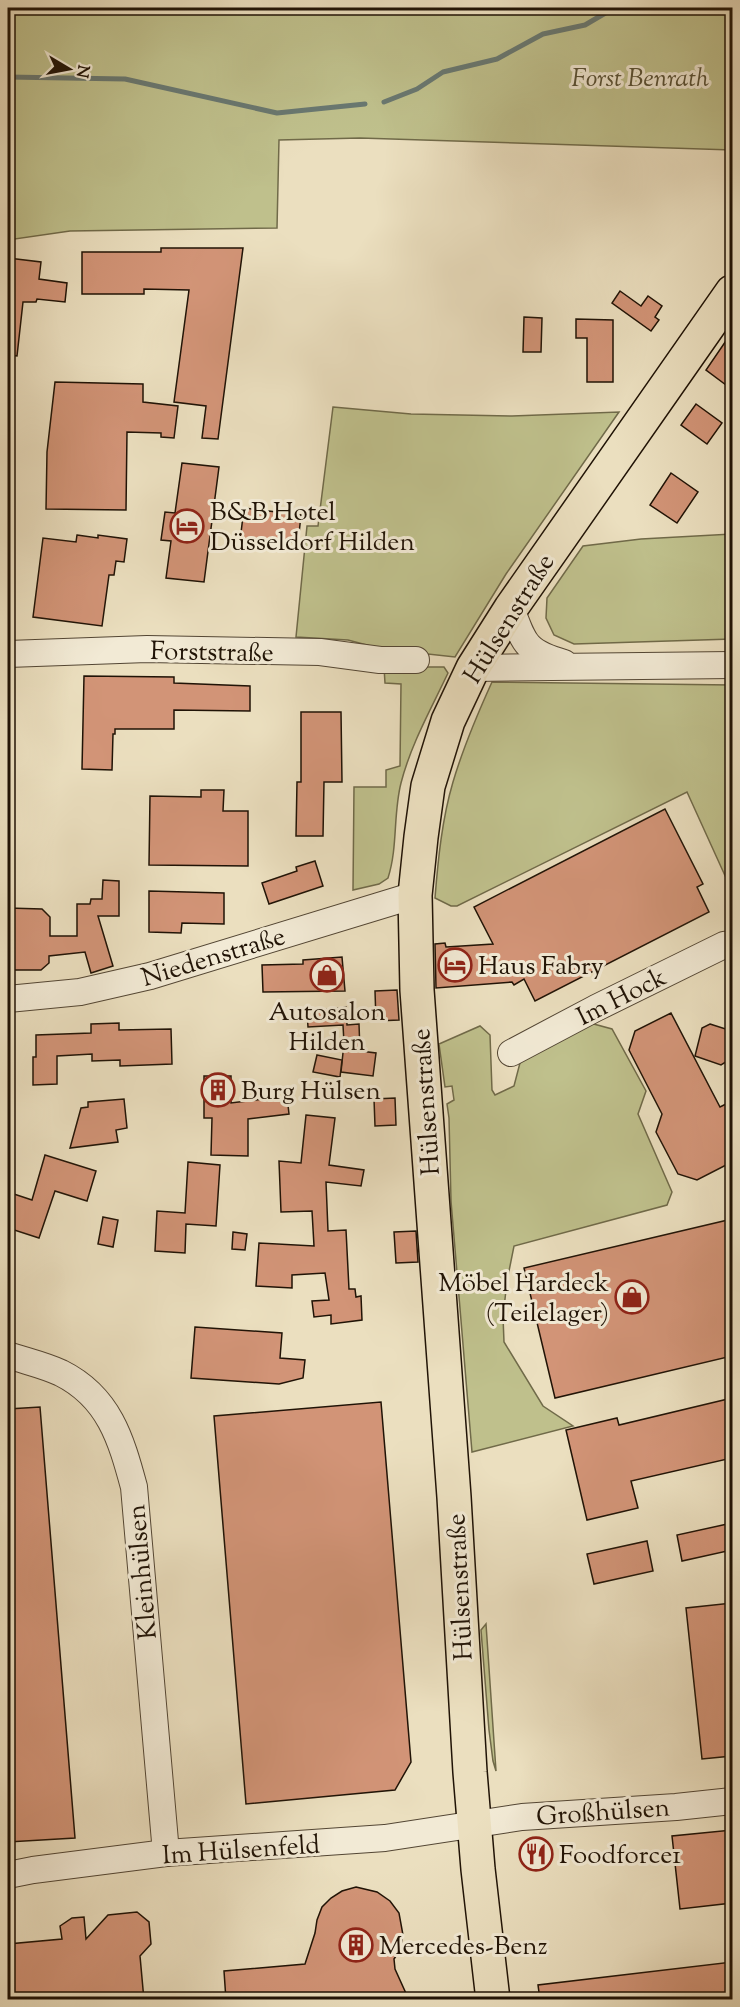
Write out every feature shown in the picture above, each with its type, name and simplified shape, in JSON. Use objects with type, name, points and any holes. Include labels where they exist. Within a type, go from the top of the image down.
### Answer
[{"type":"main road","name":"Hülsenstraße","points":[[493,2000],[474,1824],[453,1485],[417,990],[415,895],[421,837],[429,786],[448,721],[473,668],[511,608],[732,292]]},
{"type":"street","points":[[511,608],[523,640],[528,646],[550,659],[576,666]]},
{"type":"street","name":"Forststraße","points":[[8,654],[158,650],[320,652],[380,660],[416,660]]},
{"type":"street","points":[[473,668],[732,665]]},
{"type":"street","name":"Niedenstraße","points":[[8,999],[80,992],[150,976],[415,895]]},
{"type":"street","name":"Im Hock","points":[[511,1053],[713,950],[732,944]]},
{"type":"street","name":"Kleinhülsen","points":[[8,1355],[61,1373],[88,1391],[110,1416],[125,1452],[134,1487],[166,1853]]},
{"type":"street","name":"Großhülsen","points":[[474,1824],[522,1816],[676,1807],[732,1801]]},
{"type":"street","name":"Im Hülsenfeld","points":[[8,1875],[166,1853],[384,1838],[474,1824]]},
{"type":"green space","name":"Forst Benrath","points":[[8,8],[732,8],[732,150],[360,138],[279,140],[277,228],[70,231],[8,240]]},
{"type":"green space","points":[[333,407],[411,414],[512,416],[619,412],[506,574],[455,657],[382,649],[348,640],[296,637],[307,526],[318,526]]},
{"type":"green space","points":[[732,534],[732,639],[574,644],[554,635],[546,618],[547,598],[583,546],[641,539]]},
{"type":"green space","points":[[384,667],[444,667],[448,673],[405,769],[397,807],[393,854],[388,878],[379,884],[353,890],[354,787],[386,787],[386,770],[400,766],[401,684],[385,683]]},
{"type":"green space","points":[[492,682],[732,685],[732,891],[687,792],[457,906],[451,906],[435,898],[441,840],[449,796],[466,744]]},
{"type":"green space","points":[[590,1023],[612,1029],[646,1091],[638,1114],[672,1192],[667,1205],[514,1246],[503,1317],[504,1342],[543,1406],[573,1426],[472,1452],[451,1201],[447,1104],[454,1100],[452,1086],[445,1087],[439,1044],[480,1026],[490,1035],[492,1090],[495,1095],[514,1086],[521,1059]]},
{"type":"green space","points":[[486,1624],[496,1771],[489,1730],[481,1630]]},
{"type":"building","points":[[161,248],[243,248],[218,439],[202,438],[206,406],[174,402],[189,290],[144,289],[144,294],[82,294],[82,252],[161,252]]},
{"type":"building","points":[[8,258],[41,262],[39,279],[67,283],[65,302],[37,299],[36,302],[23,302],[17,356],[8,355]]},
{"type":"building","points":[[620,291],[641,306],[648,296],[662,306],[655,317],[659,320],[651,331],[612,303]]},
{"type":"building","points":[[524,317],[542,318],[541,352],[523,352]]},
{"type":"building","points":[[576,319],[613,320],[613,382],[587,382],[587,338],[576,338]]},
{"type":"building","points":[[732,332],[732,376],[726,385],[706,370]]},
{"type":"building","points":[[55,382],[143,384],[143,402],[178,406],[174,438],[161,437],[161,433],[127,432],[126,510],[46,509],[47,452]]},
{"type":"building","points":[[696,404],[722,423],[707,444],[681,425]]},
{"type":"building","name":"B&B Hotel Düsseldorf Hilden","points":[[182,463],[219,467],[204,582],[166,578],[171,541],[161,540],[165,512],[175,513]]},
{"type":"building","points":[[671,473],[698,492],[677,523],[650,505]]},
{"type":"building","points":[[244,508],[301,515],[298,543],[269,540],[269,545],[240,541]]},
{"type":"building","points":[[77,535],[127,539],[124,562],[116,561],[114,575],[109,575],[102,626],[33,617],[43,538],[76,542]]},
{"type":"building","points":[[84,676],[174,677],[174,683],[250,686],[250,711],[174,710],[174,729],[115,729],[112,770],[82,769]]},
{"type":"building","points":[[301,712],[341,712],[342,782],[324,782],[323,836],[296,836],[297,782],[301,782]]},
{"type":"building","points":[[201,790],[224,790],[223,811],[248,811],[248,866],[149,865],[150,796],[201,797]]},
{"type":"building","points":[[665,809],[703,884],[697,887],[709,912],[535,1001],[524,979],[514,985],[512,982],[436,988],[435,944],[445,943],[446,947],[493,944],[474,907]]},
{"type":"building","points":[[315,861],[323,886],[269,904],[262,883],[297,871],[296,867]]},
{"type":"building","points":[[103,880],[119,881],[119,916],[98,916],[113,966],[91,973],[85,952],[49,956],[49,963],[41,970],[8,970],[8,908],[42,909],[50,917],[50,936],[77,936],[77,904],[90,904],[91,899],[102,899]]},
{"type":"building","points":[[149,891],[224,893],[224,924],[182,923],[181,933],[149,932]]},
{"type":"building","points":[[342,957],[345,991],[263,992],[262,965],[303,964],[303,960]]},
{"type":"building","points":[[397,990],[399,1020],[376,1021],[375,991]]},
{"type":"building","points":[[346,1007],[347,1025],[359,1024],[360,1051],[376,1053],[373,1076],[341,1072],[343,1025],[308,1027],[307,1012]]},
{"type":"building","points":[[671,1013],[720,1107],[732,1101],[732,1162],[697,1180],[678,1174],[656,1132],[662,1114],[629,1050],[635,1031]]},
{"type":"building","points":[[119,1023],[119,1030],[171,1029],[172,1064],[120,1066],[120,1060],[92,1061],[92,1054],[57,1056],[57,1084],[33,1085],[36,1035],[91,1033],[91,1024]]},
{"type":"building","points":[[710,1024],[732,1031],[732,1051],[729,1060],[721,1065],[695,1056],[702,1028]]},
{"type":"building","points":[[317,1055],[342,1060],[340,1077],[313,1072]]},
{"type":"building","points":[[204,1076],[231,1076],[231,1103],[287,1096],[289,1114],[248,1119],[248,1156],[211,1155],[212,1118],[204,1118]]},
{"type":"building","points":[[395,1098],[396,1125],[375,1126],[374,1099]]},
{"type":"building","points":[[124,1099],[127,1128],[116,1130],[118,1142],[70,1148],[81,1108],[88,1107],[88,1102]]},
{"type":"building","points":[[306,1115],[335,1118],[329,1165],[364,1170],[361,1186],[326,1182],[328,1231],[346,1230],[349,1289],[355,1289],[356,1297],[361,1296],[362,1320],[331,1324],[331,1315],[314,1317],[312,1301],[329,1300],[325,1273],[292,1275],[292,1288],[256,1286],[259,1243],[314,1246],[312,1211],[281,1212],[279,1161],[301,1163]]},
{"type":"building","points":[[45,1155],[96,1171],[87,1201],[55,1191],[39,1238],[8,1228],[8,1192],[32,1200]]},
{"type":"building","points":[[188,1162],[220,1165],[216,1226],[186,1224],[185,1253],[155,1251],[157,1211],[185,1213]]},
{"type":"building","points":[[103,1217],[118,1220],[113,1247],[98,1244]]},
{"type":"building","name":"Möbel Hardeck (Teilelager)","points":[[732,1219],[732,1356],[555,1398],[524,1268]]},
{"type":"building","points":[[416,1231],[418,1262],[396,1263],[394,1232]]},
{"type":"building","points":[[233,1232],[247,1234],[245,1250],[232,1249]]},
{"type":"building","points":[[195,1327],[282,1333],[280,1358],[305,1360],[303,1378],[279,1384],[191,1378]]},
{"type":"building","points":[[732,1398],[732,1458],[631,1481],[638,1508],[587,1520],[566,1430],[617,1418],[619,1425]]},
{"type":"building","points":[[381,1402],[411,1762],[395,1790],[246,1804],[214,1416]]},
{"type":"building","points":[[40,1407],[75,1838],[8,1842],[8,1409]]},
{"type":"building","points":[[732,1523],[732,1550],[682,1561],[677,1535]]},
{"type":"building","points":[[647,1541],[653,1571],[594,1584],[587,1554]]},
{"type":"building","points":[[732,1603],[732,1756],[702,1759],[686,1608]]},
{"type":"building","points":[[732,1830],[732,1903],[680,1909],[672,1836]]},
{"type":"building","name":"Mercedes-Benz","points":[[356,1887],[377,1892],[390,1901],[399,1913],[403,1935],[400,1950],[394,1959],[395,1969],[409,2000],[226,2000],[224,1971],[305,1964],[322,1907],[342,1891]]},
{"type":"building","points":[[137,1912],[149,1922],[151,1944],[140,1956],[144,2000],[8,2000],[8,1944],[62,1939],[60,1926],[72,1918],[84,1917],[86,1939],[108,1915]]},
{"type":"building","points":[[732,1962],[732,2000],[540,2000],[538,1985]]},
{"type":"waterway","points":[[384,102],[417,89],[443,72],[497,59],[543,34],[585,25],[614,8]]},
{"type":"waterway","points":[[8,77],[125,79],[277,113],[365,104]]},
{"type":"place","name":"B&B Hotel Düsseldorf Hilden","points":[[187,526]]},
{"type":"place","name":"Haus Fabry","points":[[455,965]]},
{"type":"place","name":"Autosalon Hilden","points":[[327,975]]},
{"type":"place","name":"Burg Hülsen","points":[[218,1090]]},
{"type":"place","name":"Möbel Hardeck (Teilelager)","points":[[632,1297]]},
{"type":"place","name":"Foodforce1","points":[[536,1854]]},
{"type":"place","name":"Mercedes-Benz","points":[[356,1945]]}]
